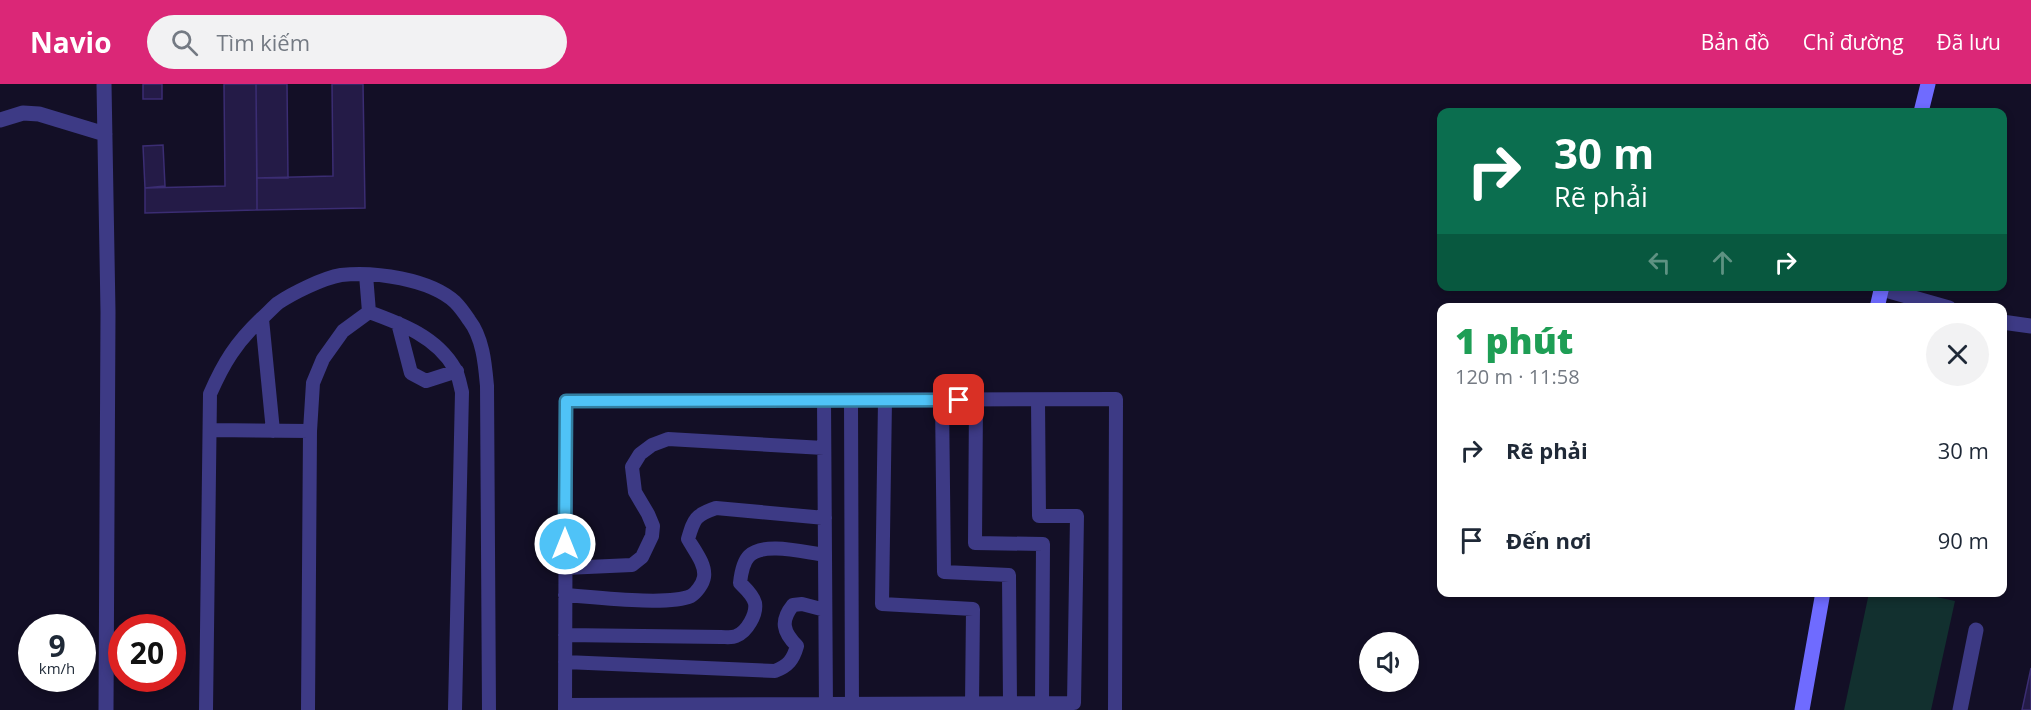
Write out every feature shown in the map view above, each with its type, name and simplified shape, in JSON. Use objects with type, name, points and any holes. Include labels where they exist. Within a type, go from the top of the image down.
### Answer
[{"type":"main road","points":[[1923,108],[1928,84]]},
{"type":"main road","points":[[1802,710],[1822,597]]},
{"type":"street","points":[[104,84],[108,312],[106,710]]},
{"type":"street","points":[[0,120],[23,113],[39,114],[105,134]]},
{"type":"street","points":[[1892,291],[1932,303]]},
{"type":"street","points":[[2007,323],[2031,326]]},
{"type":"street","points":[[1960,710],[1976,630]]},
{"type":"lane","points":[[206,710],[210,394],[221,368],[242,337],[278,304],[310,286],[339,275],[366,275],[396,277],[427,285],[454,301],[471,322],[483,352],[487,386],[489,710]]},
{"type":"lane","points":[[366,275],[369,312]]},
{"type":"lane","points":[[369,312],[420,333],[444,354],[457,371],[462,392],[455,710]]},
{"type":"lane","points":[[308,710],[310,431],[313,383],[323,359],[343,331],[369,312]]},
{"type":"lane","points":[[262,319],[273,430]]},
{"type":"lane","points":[[398,323],[411,373],[426,381],[457,371]]},
{"type":"lane","points":[[1038,400],[1039,516],[1077,516],[1074,704],[565,707],[566,401],[1116,399],[1115,710]]},
{"type":"lane","points":[[824,400],[826,707]]},
{"type":"lane","points":[[851,400],[852,707]]},
{"type":"lane","points":[[885,400],[882,604],[973,609],[972,704]]},
{"type":"lane","points":[[942,400],[944,572],[1009,575],[1010,704]]},
{"type":"lane","points":[[976,400],[975,543],[1043,544],[1042,703]]},
{"type":"lane","points":[[210,430],[310,431]]},
{"type":"lane","points":[[565,568],[632,565],[642,557],[652,536],[653,526],[634,492],[633,467],[640,454],[652,445],[668,439],[824,448]]},
{"type":"lane","points":[[566,595],[661,601],[692,595],[704,578],[702,566],[688,539],[692,525],[700,513],[716,508],[825,518]]},
{"type":"lane","points":[[565,635],[721,638],[737,636],[747,628],[754,617],[755,603],[750,592],[740,583],[748,556],[759,550],[773,548],[825,555]]},
{"type":"lane","points":[[565,662],[775,671],[786,667],[794,657],[797,646],[788,637],[785,625],[785,615],[793,605],[802,604],[825,610]]},
{"type":"green space","points":[[1868,597],[1936,597],[1955,601],[1931,710],[1844,710]]},
{"type":"building","points":[[143,84],[162,84],[162,99],[143,99]]},
{"type":"building","points":[[224,84],[256,84],[257,210],[145,213],[145,188],[225,186]]},
{"type":"building","points":[[256,84],[287,84],[288,178],[257,178]]},
{"type":"building","points":[[332,84],[363,84],[365,208],[257,210],[257,178],[333,176]]},
{"type":"building","points":[[163,145],[165,186],[145,188],[143,146]]},
{"type":"building","points":[[2031,668],[2031,710],[2022,710]]},
{"type":"route","points":[[565,544],[566,401],[959,400]]}]
